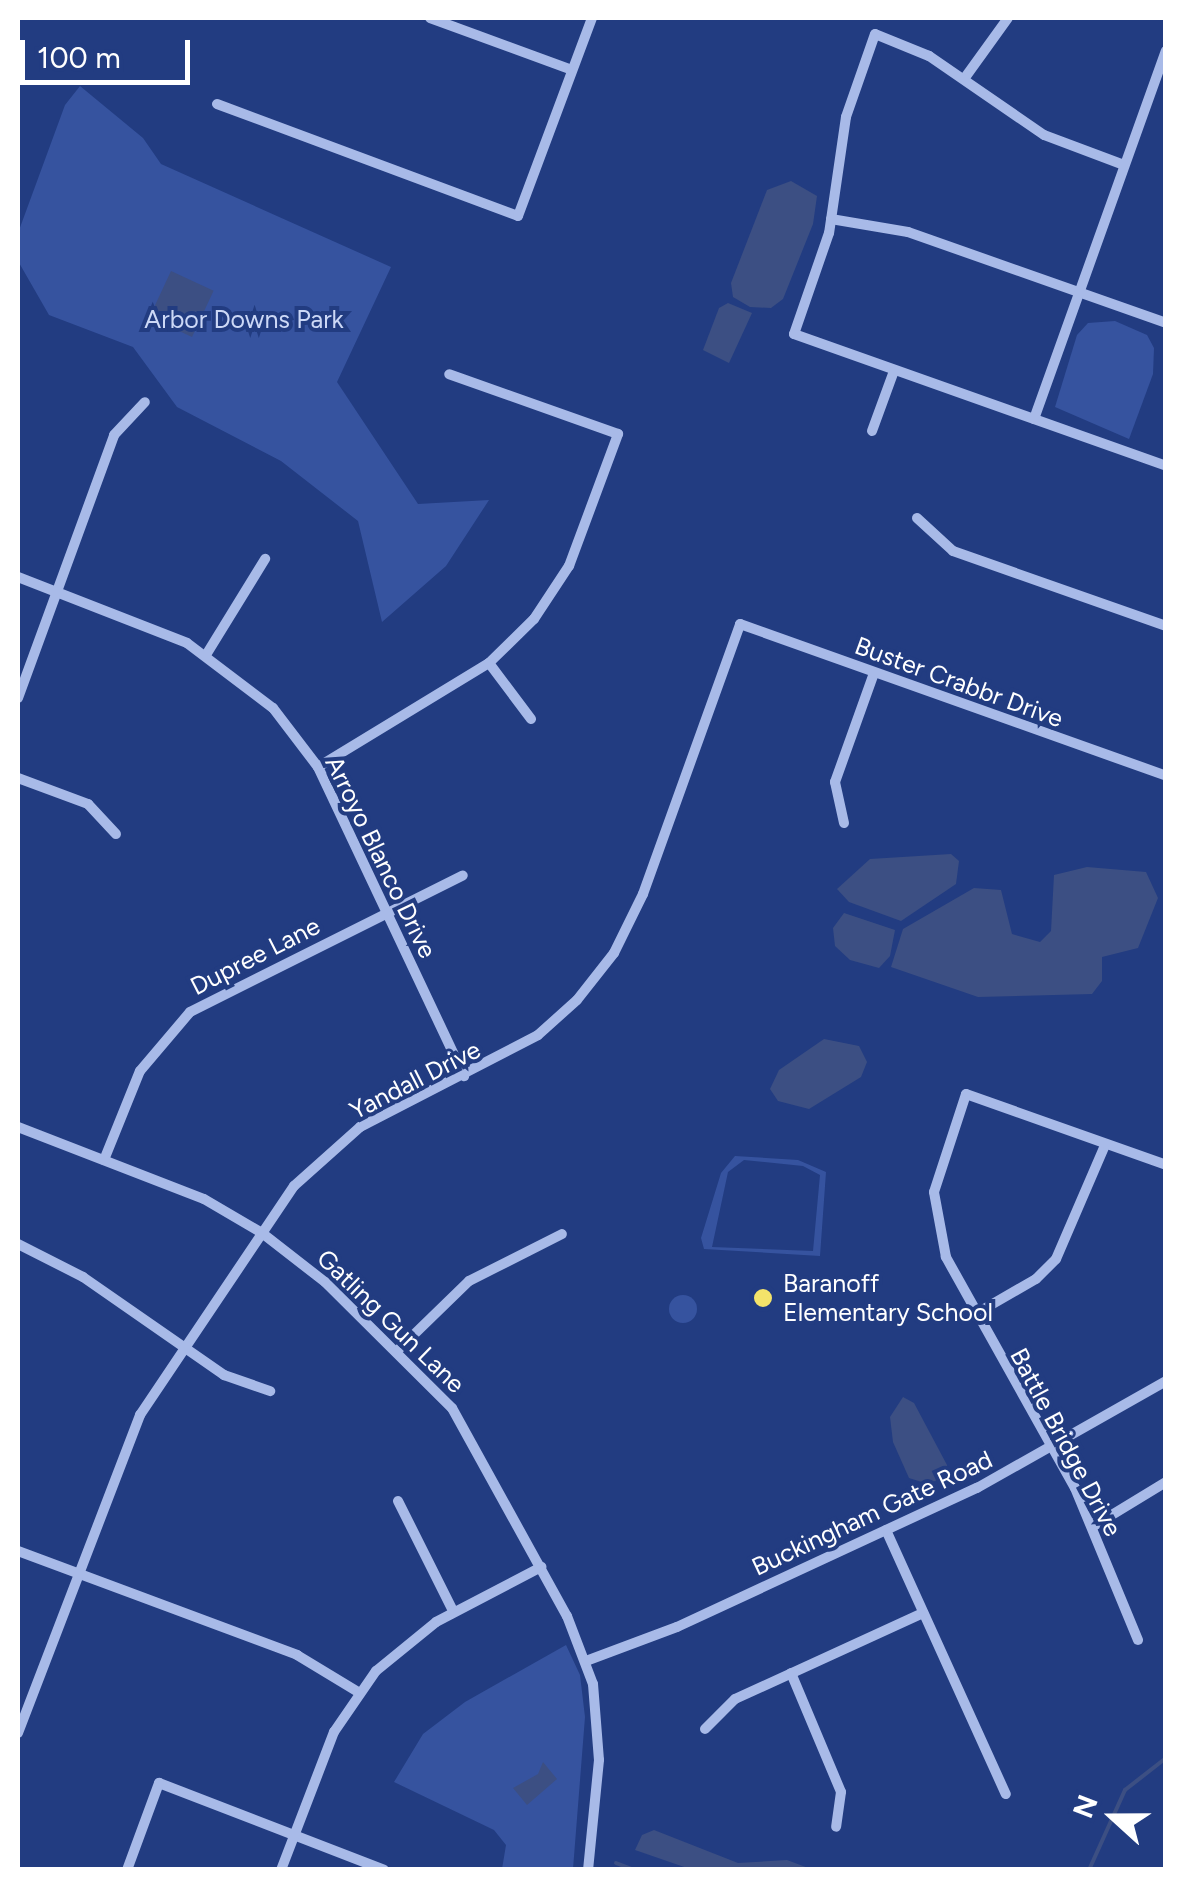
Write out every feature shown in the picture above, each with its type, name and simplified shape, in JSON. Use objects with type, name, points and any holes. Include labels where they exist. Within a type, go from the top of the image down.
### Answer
[{"type":"street","points":[[430,18],[572,70]]},
{"type":"street","points":[[217,104],[518,216],[592,18]]},
{"type":"street","points":[[964,80],[1008,18]]},
{"type":"street","points":[[1124,165],[1044,136],[917,50],[875,34],[846,118],[831,220],[794,334],[1166,466]]},
{"type":"street","points":[[1034,419],[1166,51]]},
{"type":"street","points":[[831,220],[908,232],[1166,323]]},
{"type":"street","points":[[872,431],[894,370]]},
{"type":"street","points":[[318,767],[489,663],[560,584],[618,434],[449,374]]},
{"type":"street","points":[[18,698],[114,435],[145,402]]},
{"type":"street","points":[[917,518],[953,551],[1166,626]]},
{"type":"street","points":[[206,655],[265,559]]},
{"type":"street","name":"Arroyo Blanco Drive","points":[[18,578],[206,655],[272,708],[318,767],[464,1076]]},
{"type":"street","name":"Buster Crabbr Drive","points":[[740,624],[1166,776]]},
{"type":"street","name":"Yandall Drive","points":[[18,1733],[126,1442],[294,1186],[338,1142],[538,1035],[584,992],[614,953],[637,911],[740,624]]},
{"type":"street","points":[[489,663],[531,719]]},
{"type":"street","points":[[844,823],[835,782],[874,673]]},
{"type":"street","points":[[18,778],[88,804],[116,834]]},
{"type":"street","name":"Dupree Lane","points":[[104,1160],[127,1096],[173,1026],[222,990],[463,875]]},
{"type":"street","name":"Battle Bridge Drive","points":[[1105,1145],[966,1094],[940,1166],[934,1215],[946,1257],[1092,1526],[1138,1640]]},
{"type":"street","name":"Gatling Gun Lane","points":[[18,1127],[204,1198],[262,1232],[398,1350],[468,1431],[586,1661],[600,1727],[588,1870]]},
{"type":"street","points":[[976,1313],[1036,1280],[1056,1260],[1105,1145],[1166,1165]]},
{"type":"street","points":[[398,1350],[470,1281],[562,1234]]},
{"type":"street","points":[[18,1244],[83,1278],[238,1382],[270,1391]]},
{"type":"street","name":"Buckingham Gate Road","points":[[586,1661],[886,1530],[1166,1381]]},
{"type":"street","points":[[1092,1526],[1166,1482]]},
{"type":"street","points":[[398,1501],[453,1611]]},
{"type":"street","points":[[886,1530],[1006,1794]]},
{"type":"street","points":[[18,1552],[310,1660],[358,1692]]},
{"type":"street","points":[[281,1870],[324,1753],[358,1692],[395,1652],[453,1611],[541,1567]]},
{"type":"street","points":[[705,1728],[734,1699],[923,1613]]},
{"type":"street","points":[[791,1674],[841,1792],[836,1827]]},
{"type":"street","points":[[127,1870],[160,1783],[384,1870]]},
{"type":"green space","name":"Arbor Downs Park","points":[[80,86],[143,138],[161,164],[391,267],[337,382],[418,504],[489,500],[446,566],[382,622],[358,521],[281,461],[177,407],[133,347],[49,315],[18,261],[18,233],[65,105]]},
{"type":"green space","points":[[1115,321],[1147,335],[1154,348],[1153,374],[1129,439],[1055,407],[1077,335],[1088,323]]},
{"type":"green space","points":[[735,1156],[798,1160],[826,1172],[820,1256],[704,1249],[701,1238],[721,1173]],"holes":[[[744,1160],[803,1166],[820,1175],[813,1251],[712,1247],[728,1172]]]},
{"type":"green space","points":[[683,1295],[693,1299],[697,1309],[693,1319],[683,1323],[673,1319],[669,1309],[673,1299]]},
{"type":"green space","points":[[566,1645],[580,1675],[585,1717],[573,1869],[502,1869],[506,1845],[494,1830],[394,1782],[423,1734],[465,1702]]},
{"type":"shaded area","points":[[791,181],[817,196],[813,224],[783,299],[771,308],[750,307],[733,297],[731,283],[767,190]]},
{"type":"shaded area","points":[[171,271],[214,291],[192,337],[149,317]]},
{"type":"shaded area","points":[[728,303],[752,313],[729,363],[703,350],[719,308]]},
{"type":"shaded area","points":[[951,854],[959,861],[956,884],[901,921],[849,902],[837,889],[870,859]]},
{"type":"shaded area","points":[[1087,867],[1146,872],[1158,898],[1138,948],[1102,957],[1102,981],[1092,994],[978,997],[891,967],[903,929],[974,888],[1001,890],[1012,934],[1040,942],[1051,931],[1054,875]]},
{"type":"shaded area","points":[[844,913],[895,930],[890,956],[879,968],[850,960],[835,946],[833,928]]},
{"type":"shaded area","points":[[824,1039],[859,1046],[867,1062],[861,1077],[809,1109],[778,1101],[770,1089],[779,1070]]},
{"type":"shaded area","points":[[903,1397],[914,1403],[947,1465],[944,1477],[928,1484],[909,1478],[893,1442],[890,1417]]},
{"type":"shaded area","points":[[543,1762],[557,1779],[527,1805],[513,1788],[538,1774]]},
{"type":"shaded area","points":[[654,1830],[738,1863],[787,1860],[811,1869],[690,1869],[635,1850],[642,1835]]},
{"type":"waterway","points":[[1089,1870],[1125,1790],[1166,1758]]},
{"type":"waterway","points":[[616,1863],[634,1870]]},
{"type":"place","name":"Baranoff Elementary School","points":[[763,1298]]}]
